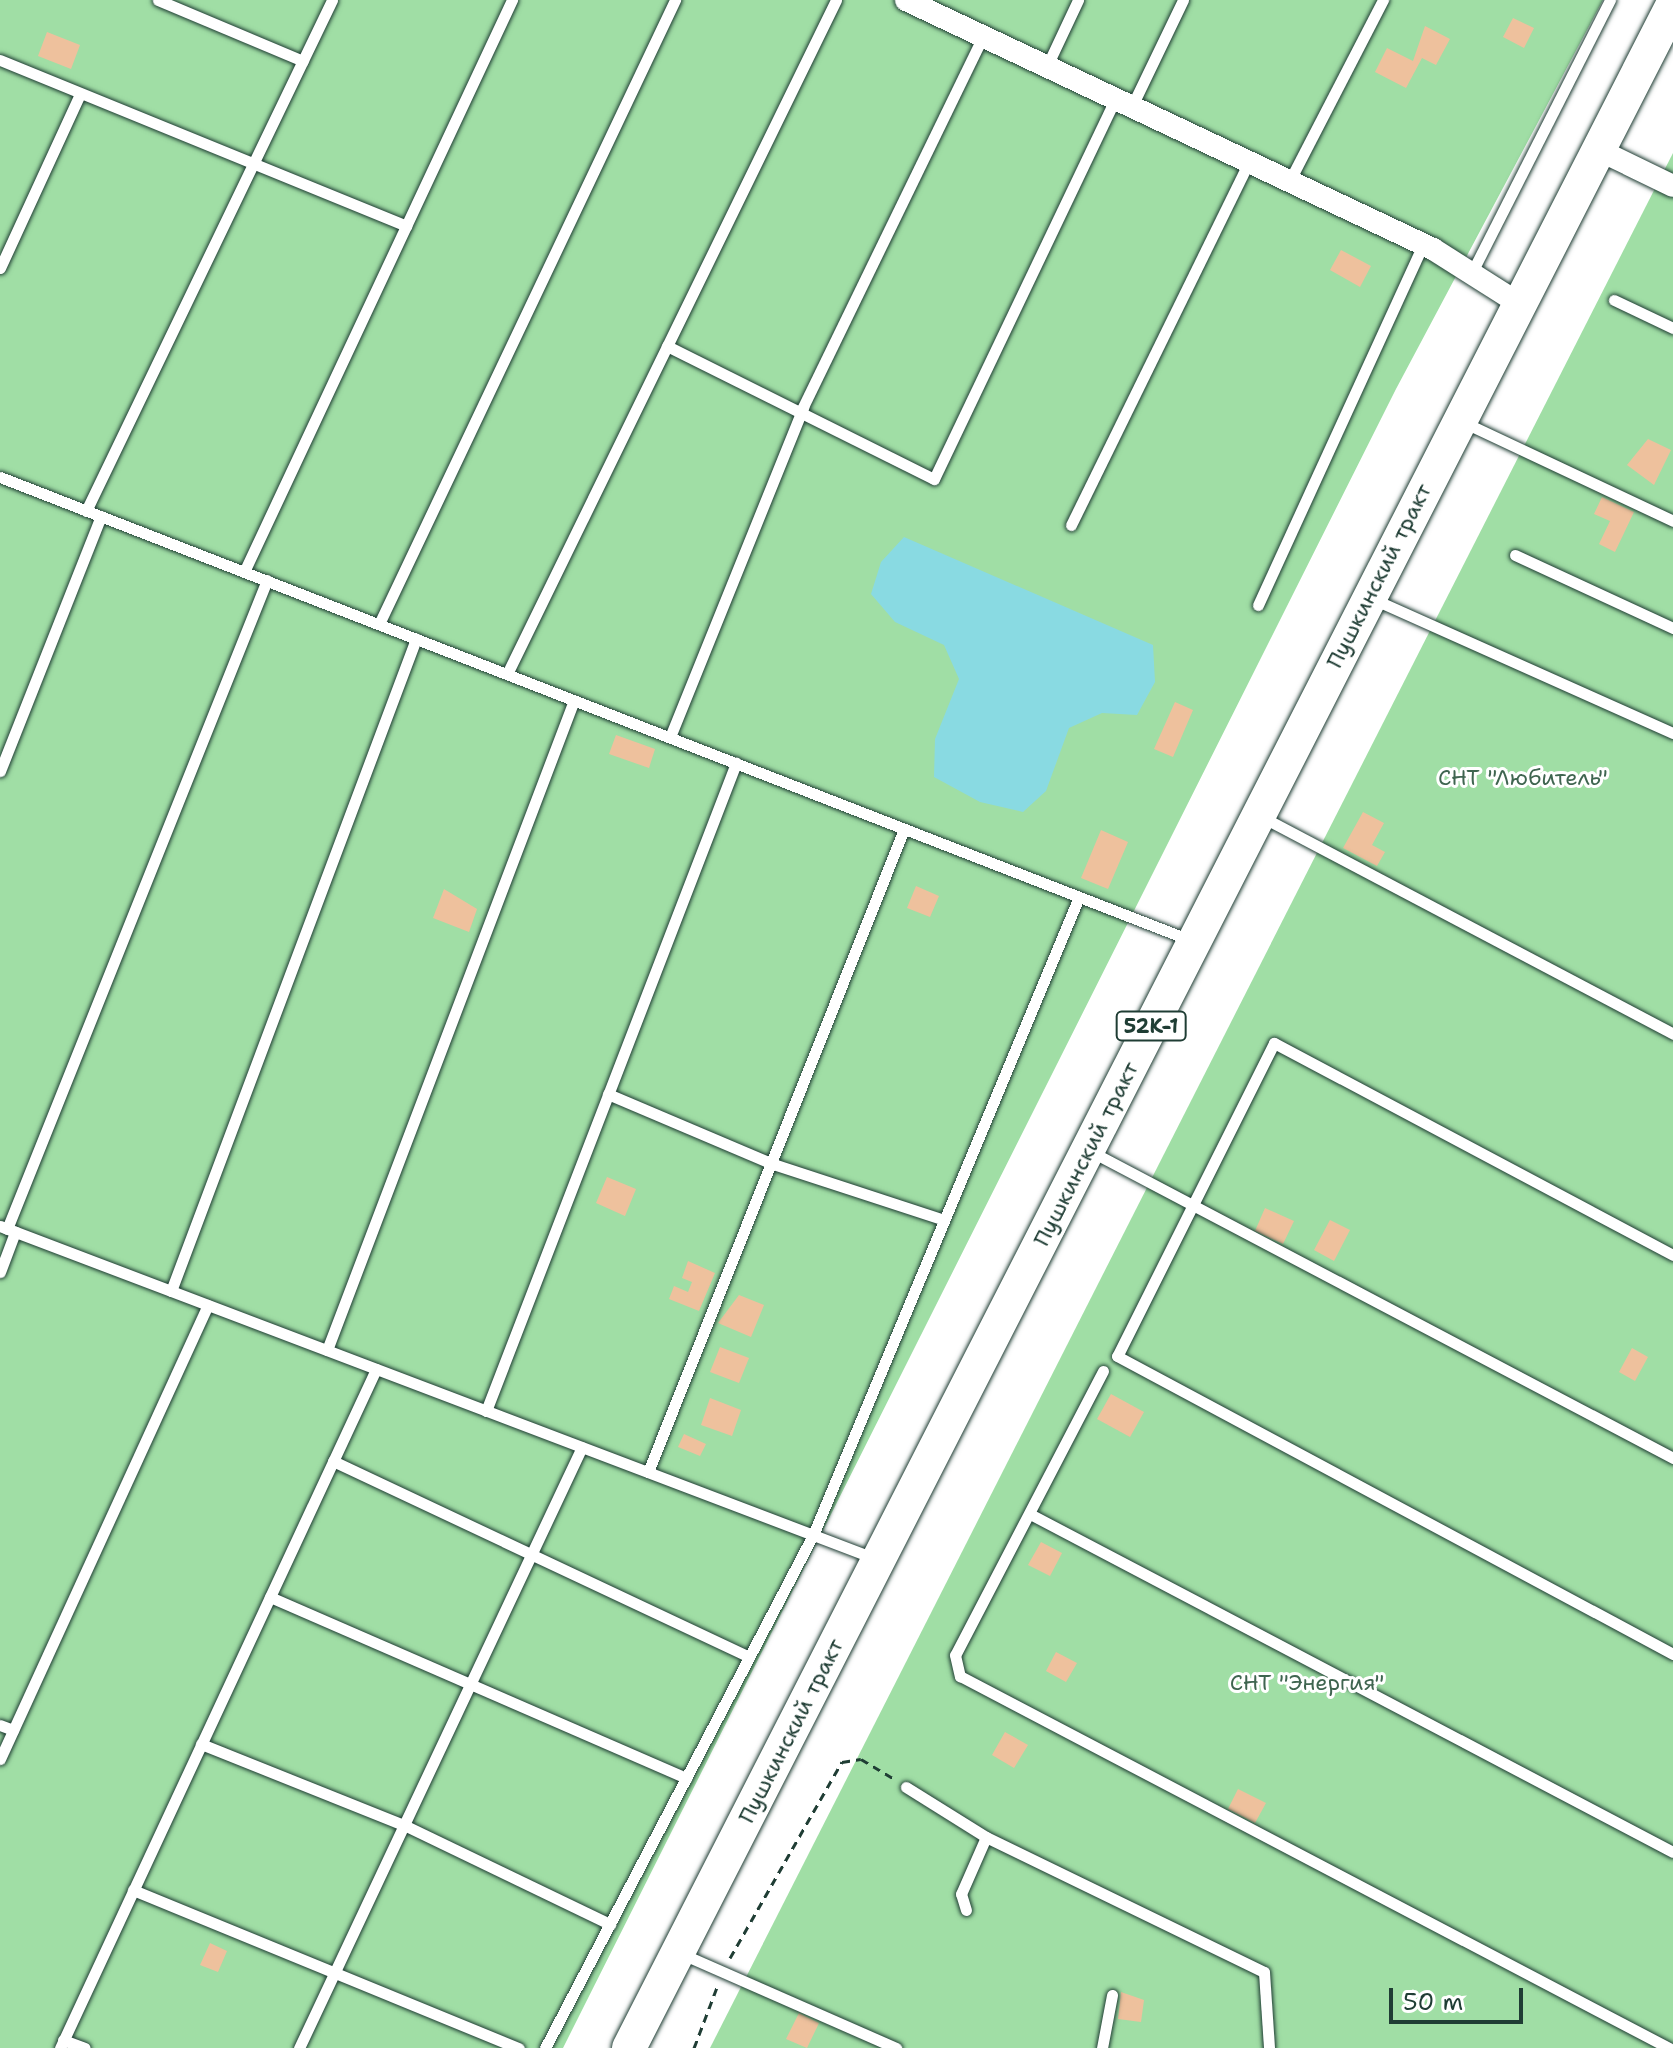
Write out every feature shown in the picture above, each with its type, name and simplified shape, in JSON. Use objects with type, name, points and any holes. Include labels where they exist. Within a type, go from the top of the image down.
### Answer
[{"type":"main road","name":"Пушкинский тракт","points":[[629,2048],[1673,4]]},
{"type":"street","points":[[906,0],[1423,244],[1473,270],[1518,303]]},
{"type":"street","points":[[1599,150],[1673,186]]},
{"type":"lane","points":[[158,0],[303,61]]},
{"type":"lane","points":[[86,511],[332,0]]},
{"type":"lane","points":[[244,572],[512,0]]},
{"type":"lane","points":[[379,624],[675,0]]},
{"type":"lane","points":[[507,674],[836,0]]},
{"type":"lane","points":[[1047,66],[1078,0]]},
{"type":"lane","points":[[667,346],[803,407],[934,479],[1124,102],[1183,0]]},
{"type":"lane","points":[[1290,180],[1383,0]]},
{"type":"lane","points":[[1473,270],[1610,0]]},
{"type":"lane","points":[[670,737],[803,407],[983,36]]},
{"type":"lane","points":[[0,60],[251,166],[406,226]]},
{"type":"lane","points":[[0,268],[80,94]]},
{"type":"lane","points":[[1071,525],[1249,161]]},
{"type":"lane","points":[[1258,605],[1423,244]]},
{"type":"lane","points":[[1614,300],[1673,328]]},
{"type":"lane","points":[[1459,420],[1673,521]]},
{"type":"lane","points":[[0,477],[1194,942]]},
{"type":"lane","points":[[0,771],[101,516]]},
{"type":"lane","points":[[1515,555],[1673,628]]},
{"type":"lane","points":[[0,1272],[8,1229],[267,580]]},
{"type":"lane","points":[[1369,597],[1673,733]]},
{"type":"lane","points":[[171,1291],[416,639]]},
{"type":"lane","points":[[327,1350],[574,700]]},
{"type":"lane","points":[[486,1411],[736,763]]},
{"type":"lane","points":[[1258,815],[1673,1034]]},
{"type":"lane","points":[[648,1472],[904,829]]},
{"type":"lane","points":[[545,2048],[813,1535],[1079,897]]},
{"type":"lane","points":[[1673,1255],[1274,1043],[1117,1356],[1126,1366],[1673,1654]]},
{"type":"lane","points":[[608,1094],[773,1164],[944,1220]]},
{"type":"lane","points":[[1088,1150],[1673,1458]]},
{"type":"lane","points":[[8,1229],[879,1560]]},
{"type":"lane","points":[[0,1759],[208,1305]]},
{"type":"lane","points":[[85,2048],[62,2044],[376,1369]]},
{"type":"lane","points":[[1103,1371],[955,1655],[969,1684],[1669,2048]]},
{"type":"lane","points":[[299,2048],[582,1447]]},
{"type":"lane","points":[[333,1461],[530,1559],[749,1657]]},
{"type":"lane","points":[[1030,1514],[1673,1852]]},
{"type":"lane","points":[[270,1597],[469,1687],[686,1778]]},
{"type":"lane","points":[[0,1725],[13,1730]]},
{"type":"lane","points":[[201,1744],[404,1825],[610,1924]]},
{"type":"lane","points":[[906,1787],[986,1837],[1264,1972],[1269,2048]]},
{"type":"lane","points":[[966,1910],[961,1894],[986,1837]]},
{"type":"lane","points":[[133,1890],[519,2048]]},
{"type":"lane","points":[[678,1952],[724,1969],[896,2048]]},
{"type":"lane","points":[[1102,2048],[1112,1995]]},
{"type":"path","points":[[694,2048],[724,1969],[842,1762],[861,1759],[906,1787]]},
{"type":"green space","points":[[0,0],[1603,0],[1396,389],[563,2048],[0,2048]]},
{"type":"green space","name":"СНТ \"Энергия\"","points":[[1673,153],[1673,2048],[710,2048],[1323,841]]},
{"type":"water","points":[[904,537],[1153,645],[1155,682],[1137,715],[1102,713],[1069,728],[1046,791],[1023,812],[980,802],[934,777],[935,739],[959,679],[944,645],[895,622],[871,594],[881,562]]},
{"type":"building","points":[[1513,18],[1534,28],[1524,48],[1503,37]]},
{"type":"building","points":[[1425,26],[1450,39],[1436,65],[1422,58],[1406,88],[1375,72],[1387,48],[1413,61]]},
{"type":"building","points":[[47,32],[80,45],[71,69],[38,56]]},
{"type":"building","points":[[1341,250],[1371,266],[1360,287],[1330,270]]},
{"type":"building","points":[[1648,439],[1671,450],[1654,485],[1627,465]]},
{"type":"building","points":[[1602,497],[1634,512],[1615,552],[1599,544],[1610,521],[1594,514]]},
{"type":"building","points":[[1175,702],[1193,710],[1173,757],[1154,749]]},
{"type":"building","points":[[616,735],[655,749],[649,768],[609,754]]},
{"type":"building","points":[[1363,812],[1384,823],[1372,845],[1385,852],[1377,866],[1343,848]]},
{"type":"building","points":[[1101,830],[1128,842],[1108,889],[1081,878]]},
{"type":"building","points":[[916,886],[939,896],[930,917],[907,908]]},
{"type":"building","points":[[444,889],[477,909],[469,932],[433,918]]},
{"type":"building","points":[[607,1177],[636,1189],[625,1216],[596,1203]]},
{"type":"building","points":[[1265,1208],[1294,1221],[1283,1244],[1255,1231]]},
{"type":"building","points":[[1330,1220],[1350,1230],[1334,1261],[1314,1250]]},
{"type":"building","points":[[688,1261],[715,1273],[699,1311],[669,1299],[674,1286],[688,1292],[692,1282],[682,1278]]},
{"type":"building","points":[[739,1295],[764,1305],[751,1337],[718,1323]]},
{"type":"building","points":[[720,1347],[749,1358],[739,1383],[710,1372]]},
{"type":"building","points":[[1632,1348],[1648,1357],[1635,1381],[1619,1372]]},
{"type":"building","points":[[1111,1394],[1144,1412],[1130,1437],[1097,1419]]},
{"type":"building","points":[[710,1398],[741,1410],[732,1436],[701,1425]]},
{"type":"building","points":[[684,1434],[706,1444],[700,1456],[678,1447]]},
{"type":"building","points":[[1041,1542],[1062,1553],[1050,1576],[1028,1565]]},
{"type":"building","points":[[1056,1652],[1077,1663],[1066,1682],[1046,1671]]},
{"type":"building","points":[[1005,1732],[1028,1745],[1014,1768],[992,1755]]},
{"type":"building","points":[[1238,1789],[1266,1803],[1255,1823],[1228,1809]]},
{"type":"building","points":[[210,1943],[227,1951],[218,1972],[200,1965]]},
{"type":"building","points":[[1121,1992],[1144,2000],[1141,2022],[1118,2019]]},
{"type":"building","points":[[799,2013],[819,2023],[807,2048],[786,2039]]},
{"type":"park label","name":"СНТ \"Любитель\"","points":[[1523,778]]}]
